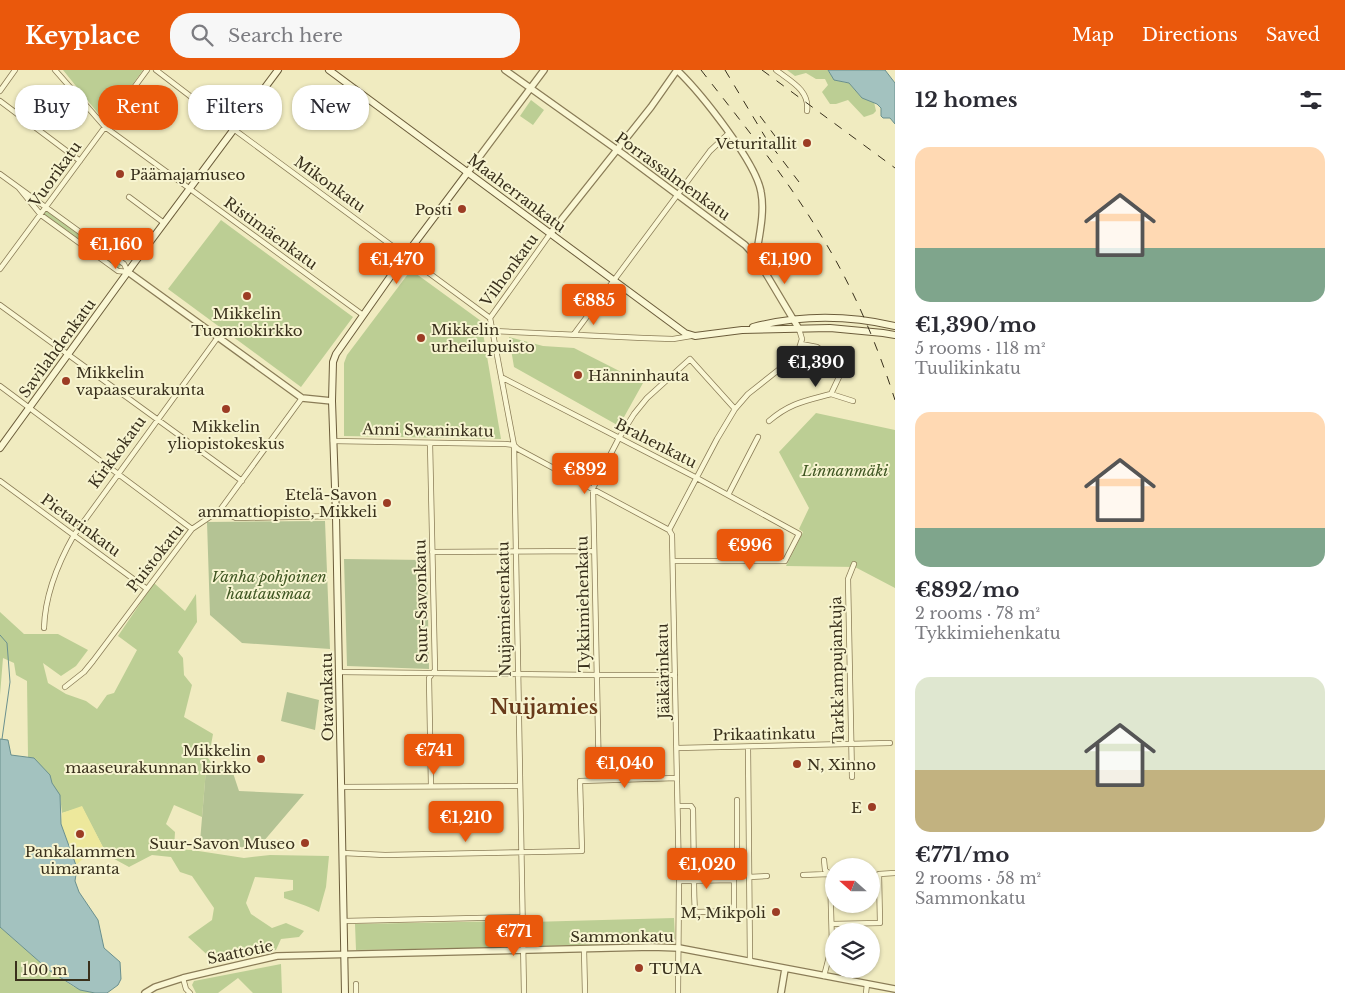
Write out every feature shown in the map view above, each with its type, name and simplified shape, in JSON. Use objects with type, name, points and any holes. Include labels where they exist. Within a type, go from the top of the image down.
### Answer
[{"type":"main road","name":"Savilahdenkatu","points":[[267,85],[278,70]]},
{"type":"main road","name":"Maaherrankatu","points":[[329,70],[684,333],[691,336]]},
{"type":"main road","name":"Savilahdenkatu","points":[[0,448],[233,130]]},
{"type":"main road","name":"Otavankatu","points":[[345,993],[341,787],[342,672],[333,441],[333,362],[336,354],[362,315],[468,172]]},
{"type":"main road","points":[[742,330],[780,320],[793,319],[846,318],[895,326]]},
{"type":"main road","points":[[691,336],[742,330],[799,328],[838,328],[895,335]]},
{"type":"street","points":[[0,91],[15,70]]},
{"type":"street","name":"Ristimäenkatu","points":[[55,70],[98,120]]},
{"type":"street","name":"Vuorikatu","points":[[137,85],[148,70]]},
{"type":"street","name":"Mikonkatu","points":[[156,70],[188,95]]},
{"type":"street","name":"Porrassalmenkatu","points":[[506,70],[745,245],[756,257],[799,328]]},
{"type":"street","points":[[468,172],[544,70]]},
{"type":"street","points":[[677,70],[750,163],[760,185],[762,206],[756,257]]},
{"type":"street","name":"Vilhonkatu","points":[[490,318],[550,234],[661,94],[677,70]]},
{"type":"street","points":[[776,70],[798,86],[808,104],[807,111]]},
{"type":"street","points":[[0,101],[80,161]]},
{"type":"street","name":"Vuorikatu","points":[[0,269],[103,130]]},
{"type":"street","name":"Ristimäenkatu","points":[[108,130],[362,315]]},
{"type":"street","name":"Mikonkatu","points":[[233,130],[490,318]]},
{"type":"street","points":[[574,334],[710,151],[729,134]]},
{"type":"street","points":[[0,174],[124,264],[128,272],[302,398],[332,401]]},
{"type":"street","points":[[19,188],[41,215],[118,272],[128,272]]},
{"type":"street","points":[[129,196],[164,223]]},
{"type":"street","points":[[0,305],[242,481]]},
{"type":"street","name":"Nuijamiestenkatu","points":[[490,318],[514,445],[524,993]]},
{"type":"street","points":[[514,445],[518,449],[669,530],[695,477],[735,409],[748,394],[791,360],[798,352],[801,344],[799,328]]},
{"type":"street","points":[[492,331],[663,338],[691,336]]},
{"type":"street","name":"Kirkkokatu","points":[[44,628],[47,598],[67,547],[74,535],[218,337]]},
{"type":"street","points":[[801,344],[817,347],[840,375],[831,394]]},
{"type":"street","points":[[593,488],[619,438],[647,398],[690,359],[735,409]]},
{"type":"street","name":"Brahenkatu","points":[[501,377],[695,477],[799,534],[785,561],[673,561]]},
{"type":"street","points":[[0,386],[192,529]]},
{"type":"street","points":[[770,421],[780,411],[789,406],[831,394],[853,400]]},
{"type":"street","name":"Puistokatu","points":[[65,686],[84,672],[192,529],[220,510],[302,398]]},
{"type":"street","points":[[728,495],[758,438]]},
{"type":"street","name":"Anni Swaninkatu","points":[[333,441],[514,445]]},
{"type":"street","name":"Suur-Savonkatu","points":[[430,443],[435,670],[429,678],[431,786]]},
{"type":"street","name":"Pietarinkatu","points":[[0,481],[147,589]]},
{"type":"street","name":"Tykkimiehenkatu","points":[[593,488],[598,780]]},
{"type":"street","points":[[220,510],[236,518],[336,516]]},
{"type":"street","name":"Jääkärinkatu","points":[[669,530],[672,535],[673,561],[677,748],[678,993]]},
{"type":"street","points":[[432,552],[594,551]]},
{"type":"street","name":"Tarkk'ampujankuja","points":[[852,777],[848,579],[854,564]]},
{"type":"street","points":[[342,672],[596,676],[675,675]]},
{"type":"street","name":"Prikaatinkatu","points":[[677,748],[890,743]]},
{"type":"street","points":[[748,747],[750,962]]},
{"type":"street","points":[[343,853],[582,851],[580,781],[677,778]]},
{"type":"street","points":[[341,787],[520,786]]},
{"type":"street","points":[[725,880],[737,872],[736,800]]},
{"type":"street","points":[[678,806],[691,806],[693,813],[694,881],[695,910],[697,912],[732,911],[734,909],[734,880],[694,881],[679,881]]},
{"type":"street","points":[[824,860],[825,871]]},
{"type":"street","points":[[880,874],[895,873]]},
{"type":"street","points":[[803,875],[825,874]]},
{"type":"street","points":[[749,877],[767,876]]},
{"type":"street","points":[[344,921],[522,917]]},
{"type":"street","name":"Sammonkatu","points":[[345,955],[652,947],[679,948],[895,989]]},
{"type":"street","points":[[584,949],[585,993]]},
{"type":"street","name":"Saattotie","points":[[145,993],[155,987],[183,978],[277,956],[345,955]]},
{"type":"street","points":[[781,993],[785,969]]},
{"type":"street","points":[[183,978],[186,989],[190,993]]},
{"type":"street","points":[[356,984],[356,993]]},
{"type":"street","points":[[866,993],[868,984]]},
{"type":"green space","points":[[63,70],[143,70],[132,85],[98,85],[98,113],[88,101],[88,85],[75,85]]},
{"type":"green space","points":[[787,70],[828,70],[836,79],[849,83],[862,98],[874,102],[876,111],[864,117],[848,100],[830,104],[822,92],[828,85],[825,79],[816,79],[806,73],[795,76]]},
{"type":"green space","points":[[531,100],[544,110],[533,125],[520,116]]},
{"type":"green space","points":[[46,209],[122,264],[117,270],[42,215]]},
{"type":"green space","points":[[221,220],[353,317],[301,387],[168,289]]},
{"type":"green space","name":"Mikkelin urheilupuisto","points":[[411,270],[481,321],[501,439],[344,436],[344,363],[347,355]]},
{"type":"green space","name":"Hänninhauta","points":[[509,337],[543,346],[574,348],[643,383],[619,426],[514,367]]},
{"type":"green space","name":"Linnanmäki","points":[[816,413],[895,430],[895,588],[855,567],[786,566],[803,532],[799,529],[809,508],[779,452]]},
{"type":"green space","name":"Vanha pohjoinen hautausmaa","points":[[325,521],[330,649],[242,643],[210,615],[207,522]]},
{"type":"green space","points":[[344,559],[427,560],[429,669],[347,666]]},
{"type":"green space","points":[[154,583],[185,611],[196,594],[197,622],[178,652],[183,658],[184,675],[192,685],[184,717],[213,734],[211,745],[204,752],[216,770],[206,770],[202,817],[174,805],[166,824],[175,832],[174,849],[244,858],[270,855],[329,856],[326,887],[319,912],[284,898],[284,892],[293,890],[293,880],[255,877],[246,903],[251,914],[272,928],[286,923],[304,931],[299,937],[281,939],[276,950],[240,958],[225,955],[216,963],[188,937],[212,920],[214,908],[192,876],[180,872],[171,857],[152,855],[129,867],[107,855],[82,807],[62,813],[60,796],[52,783],[50,775],[34,759],[28,757],[27,681],[16,675],[14,663],[3,658],[0,695],[0,612],[24,634],[58,634],[88,650],[76,666],[61,676],[43,663],[48,683],[66,694],[86,701],[97,709],[107,695],[114,693],[137,650],[118,636]]},
{"type":"green space","points":[[287,692],[319,700],[315,730],[281,721]]},
{"type":"green space","points":[[206,769],[232,770],[239,791],[304,794],[257,849],[200,842]]},
{"type":"green space","points":[[674,918],[675,939],[670,943],[532,946],[531,922]]},
{"type":"green space","points":[[516,921],[517,947],[356,950],[355,924]]},
{"type":"green space","points":[[0,927],[50,971],[74,987],[95,993],[0,993]]},
{"type":"green space","points":[[281,964],[282,993],[253,993],[238,978],[218,993],[196,993],[192,985],[194,981]]},
{"type":"sand","name":"Pankalammen uimaranta","points":[[82,806],[107,855],[92,851],[76,865],[61,824],[62,813]]},
{"type":"water","points":[[828,70],[885,70],[895,83],[895,124],[890,118],[883,118],[881,116],[881,108],[877,104],[862,98],[849,83],[834,80]]},
{"type":"water","points":[[0,739],[8,740],[11,755],[34,758],[50,775],[52,783],[60,795],[61,824],[77,868],[75,881],[79,892],[98,920],[104,948],[120,962],[121,979],[118,985],[107,993],[80,990],[50,971],[0,927]]},
{"type":"waterway","points":[[0,635],[7,643],[10,682],[2,739]]},
{"type":"railway","points":[[701,70],[779,172],[833,256],[863,316],[895,400]]},
{"type":"railway","points":[[725,70],[767,140],[799,182]]},
{"type":"railway","points":[[762,70],[895,168]]},
{"type":"railway","points":[[760,116],[778,140]]},
{"type":"place","name":"Veturitallit","points":[[807,143]]},
{"type":"place","name":"Päämajamuseo","points":[[120,174]]},
{"type":"place","name":"Posti","points":[[462,209]]},
{"type":"place","name":"Mikkelin Tuomiokirkko","points":[[247,296]]},
{"type":"place","name":"Mikkelin urheilupuisto","points":[[421,338]]},
{"type":"place","name":"Hänninhauta","points":[[578,375]]},
{"type":"place","name":"Mikkelin vapaaseurakunta","points":[[66,381]]},
{"type":"place","name":"Mikkelin yliopistokeskus","points":[[226,409]]},
{"type":"place","name":"Etelä-Savon ammattiopisto, Mikkeli","points":[[387,503]]},
{"type":"place","name":"Mikkelin maaseurakunnan kirkko","points":[[261,759]]},
{"type":"place","name":"N, Xinno","points":[[797,764]]},
{"type":"place","name":"E","points":[[872,807]]},
{"type":"place","name":"Pankalammen uimaranta","points":[[80,834]]},
{"type":"place","name":"Suur-Savon Museo","points":[[305,843]]},
{"type":"place","name":"M, Mikpoli","points":[[776,912]]},
{"type":"place","name":"TUMA","points":[[639,968]]},
{"type":"district","name":"Nuijamies","points":[[544,707]]}]
